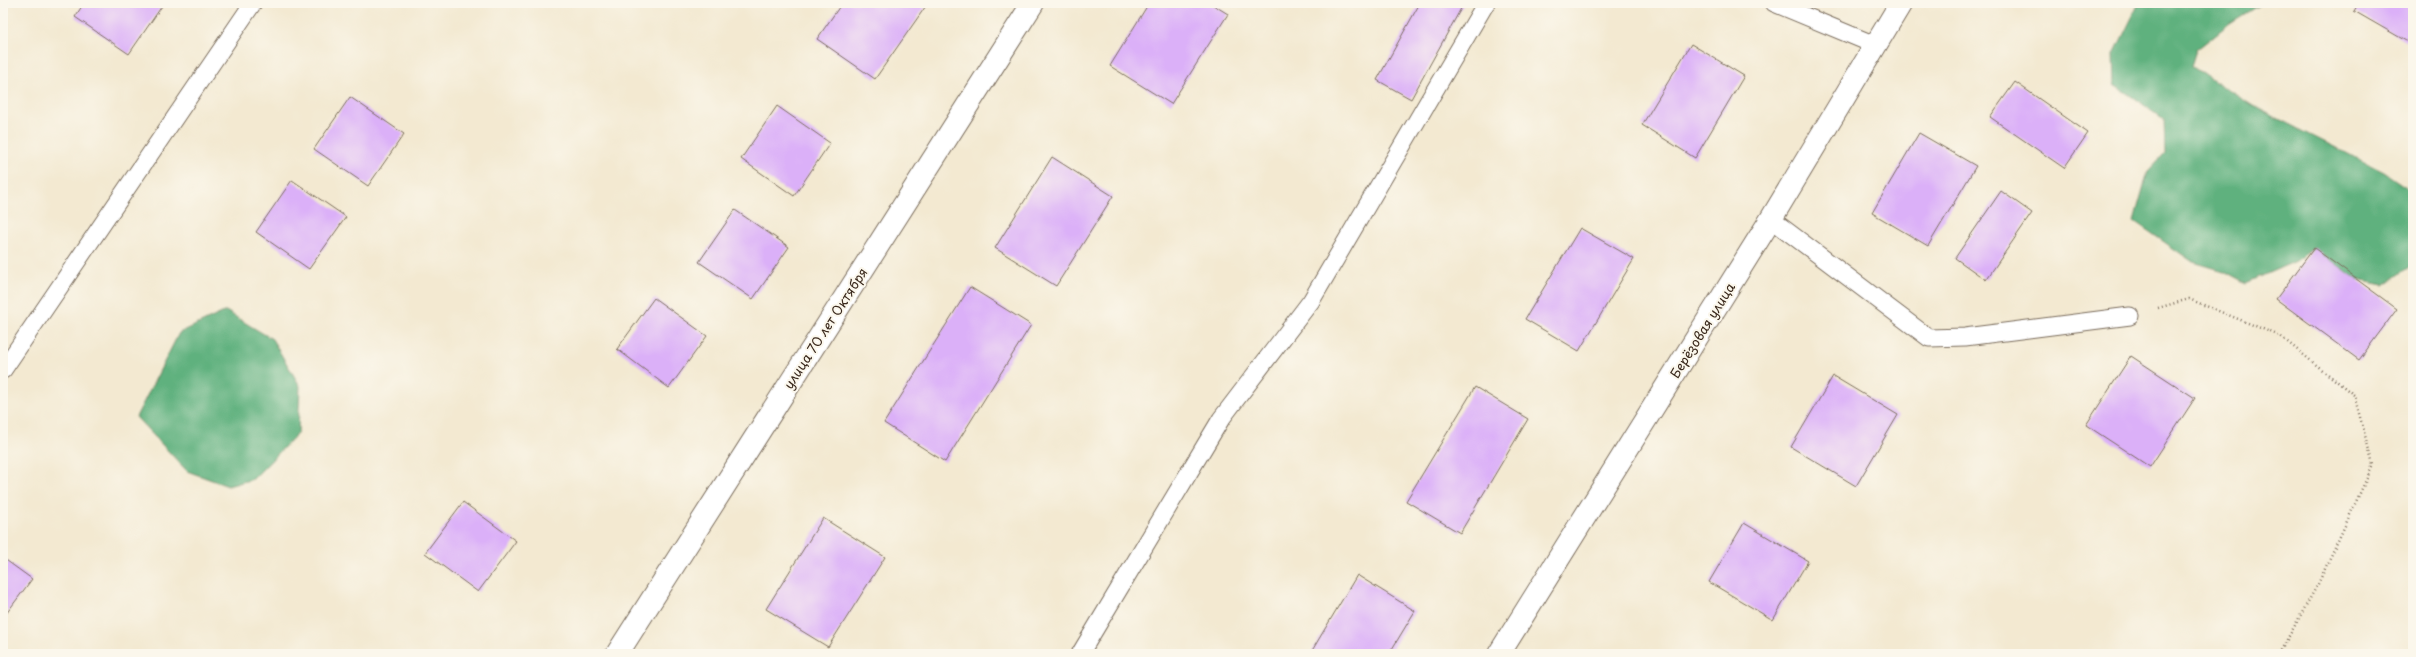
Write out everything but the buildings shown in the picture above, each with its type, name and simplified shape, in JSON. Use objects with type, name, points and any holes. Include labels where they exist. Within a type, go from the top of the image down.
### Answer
[{"type":"street","name":"улица 70 лет Октября","points":[[617,654],[1032,3]]},
{"type":"street","name":"Берёзовая улица","points":[[1499,654],[1771,219],[1901,3]]},
{"type":"lane","points":[[3,370],[253,3]]},
{"type":"lane","points":[[1080,654],[1221,419],[1311,301],[1486,3]]},
{"type":"lane","points":[[1774,3],[1875,45]]},
{"type":"lane","points":[[1771,219],[1929,338],[1965,337],[2130,316]]},
{"type":"path","points":[[2130,316],[2189,299],[2280,336],[2354,395],[2373,465],[2318,584],[2280,654]]},
{"type":"green space","points":[[2139,3],[2262,3],[2230,23],[2196,50],[2191,66],[2253,106],[2384,172],[2413,192],[2413,265],[2384,285],[2358,280],[2314,248],[2296,261],[2246,283],[2224,271],[2193,262],[2134,221],[2148,171],[2165,153],[2164,119],[2115,85],[2114,54]]},
{"type":"green space","points":[[226,311],[272,339],[300,386],[298,433],[253,479],[228,486],[187,471],[136,417],[179,333]]}]
